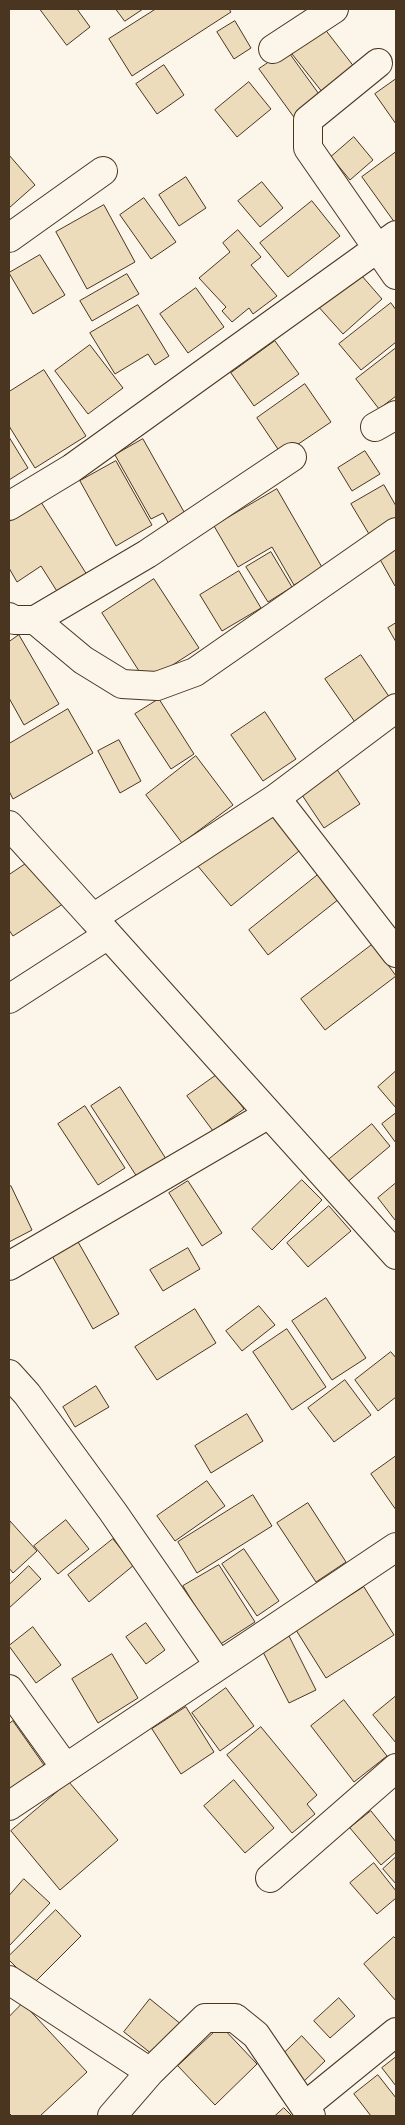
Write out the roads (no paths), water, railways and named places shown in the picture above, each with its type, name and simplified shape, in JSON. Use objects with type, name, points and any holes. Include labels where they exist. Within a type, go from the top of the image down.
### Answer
[{"type":"street","points":[[273,49],[334,9]]},
{"type":"street","points":[[378,63],[308,120],[306,133],[308,148],[387,241],[396,275]]},
{"type":"street","points":[[9,238],[103,171]]},
{"type":"street","points":[[9,506],[72,468],[387,241]]},
{"type":"street","points":[[9,617],[14,620],[35,620],[146,554],[292,457]]},
{"type":"street","points":[[35,620],[83,660],[122,684],[157,686],[195,672],[396,532]]},
{"type":"street","points":[[9,999],[100,927],[396,708]]},
{"type":"street","points":[[276,798],[396,953]]},
{"type":"street","points":[[9,824],[396,1255]]},
{"type":"street","points":[[9,1266],[269,1114]]},
{"type":"street","points":[[9,1374],[27,1394],[113,1512],[218,1664]]},
{"type":"street","points":[[9,1806],[218,1664],[396,1547]]},
{"type":"street","points":[[9,1689],[65,1767]]},
{"type":"street","points":[[270,1878],[396,1768]]},
{"type":"street","points":[[9,1980],[150,2072]]},
{"type":"street","points":[[112,2116],[150,2072],[205,2018],[235,2018],[256,2035],[308,2111],[396,2032]]}]
